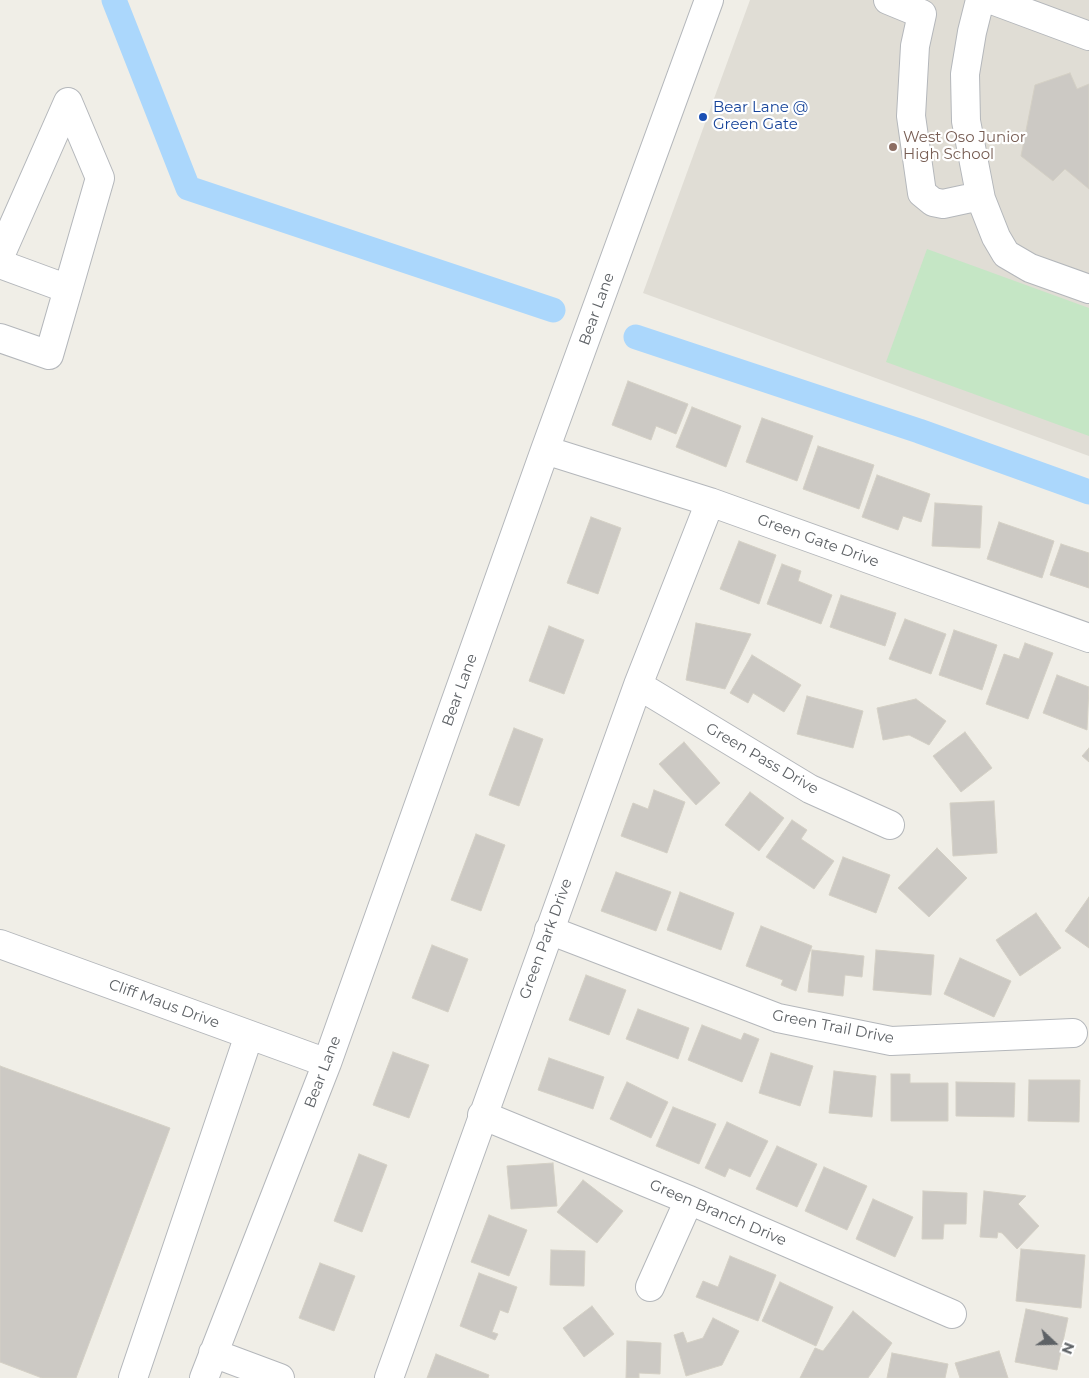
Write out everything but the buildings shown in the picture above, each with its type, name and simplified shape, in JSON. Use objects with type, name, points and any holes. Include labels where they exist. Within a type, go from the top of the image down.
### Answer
[{"type":"street","name":"Bear Lane","points":[[208,1366],[327,1063],[545,450],[709,0]]},
{"type":"street","points":[[888,0],[922,14],[915,46],[911,116],[922,193],[933,202],[943,204],[980,196]]},
{"type":"street","points":[[980,0],[965,74],[966,121],[980,196],[996,238],[1006,254],[1030,268],[1089,289]]},
{"type":"street","points":[[992,0],[1089,36]]},
{"type":"street","points":[[0,256],[68,102],[100,178],[49,355],[0,338]]},
{"type":"street","points":[[0,264],[68,289]]},
{"type":"street","name":"Green Gate Drive","points":[[545,450],[710,502],[1089,638]]},
{"type":"street","name":"Green Park Drive","points":[[388,1378],[638,685],[710,502]]},
{"type":"street","name":"Green Pass Drive","points":[[638,685],[810,789],[890,825]]},
{"type":"street","name":"Green Trail Drive","points":[[549,930],[778,1018],[891,1041],[1073,1033]]},
{"type":"street","name":"Cliff Maus Drive","points":[[0,944],[327,1063]]},
{"type":"street","points":[[133,1378],[249,1035]]},
{"type":"street","name":"Green Branch Drive","points":[[482,1115],[689,1200],[952,1314]]},
{"type":"street","points":[[650,1287],[689,1200]]},
{"type":"street","points":[[208,1366],[280,1378]]},
{"type":"shaded area","name":"West Oso Junior High School","points":[[750,0],[1089,0],[1089,456],[643,293]]},
{"type":"green space","points":[[927,249],[1089,308],[1089,436],[886,362]]},
{"type":"waterway","points":[[114,0],[188,188],[553,310]]},
{"type":"waterway","points":[[636,337],[919,431],[1089,492]]},
{"type":"place","name":"Bear Lane @ Green Gate","points":[[703,117]]},
{"type":"place","name":"West Oso Junior High School","points":[[893,147]]}]
